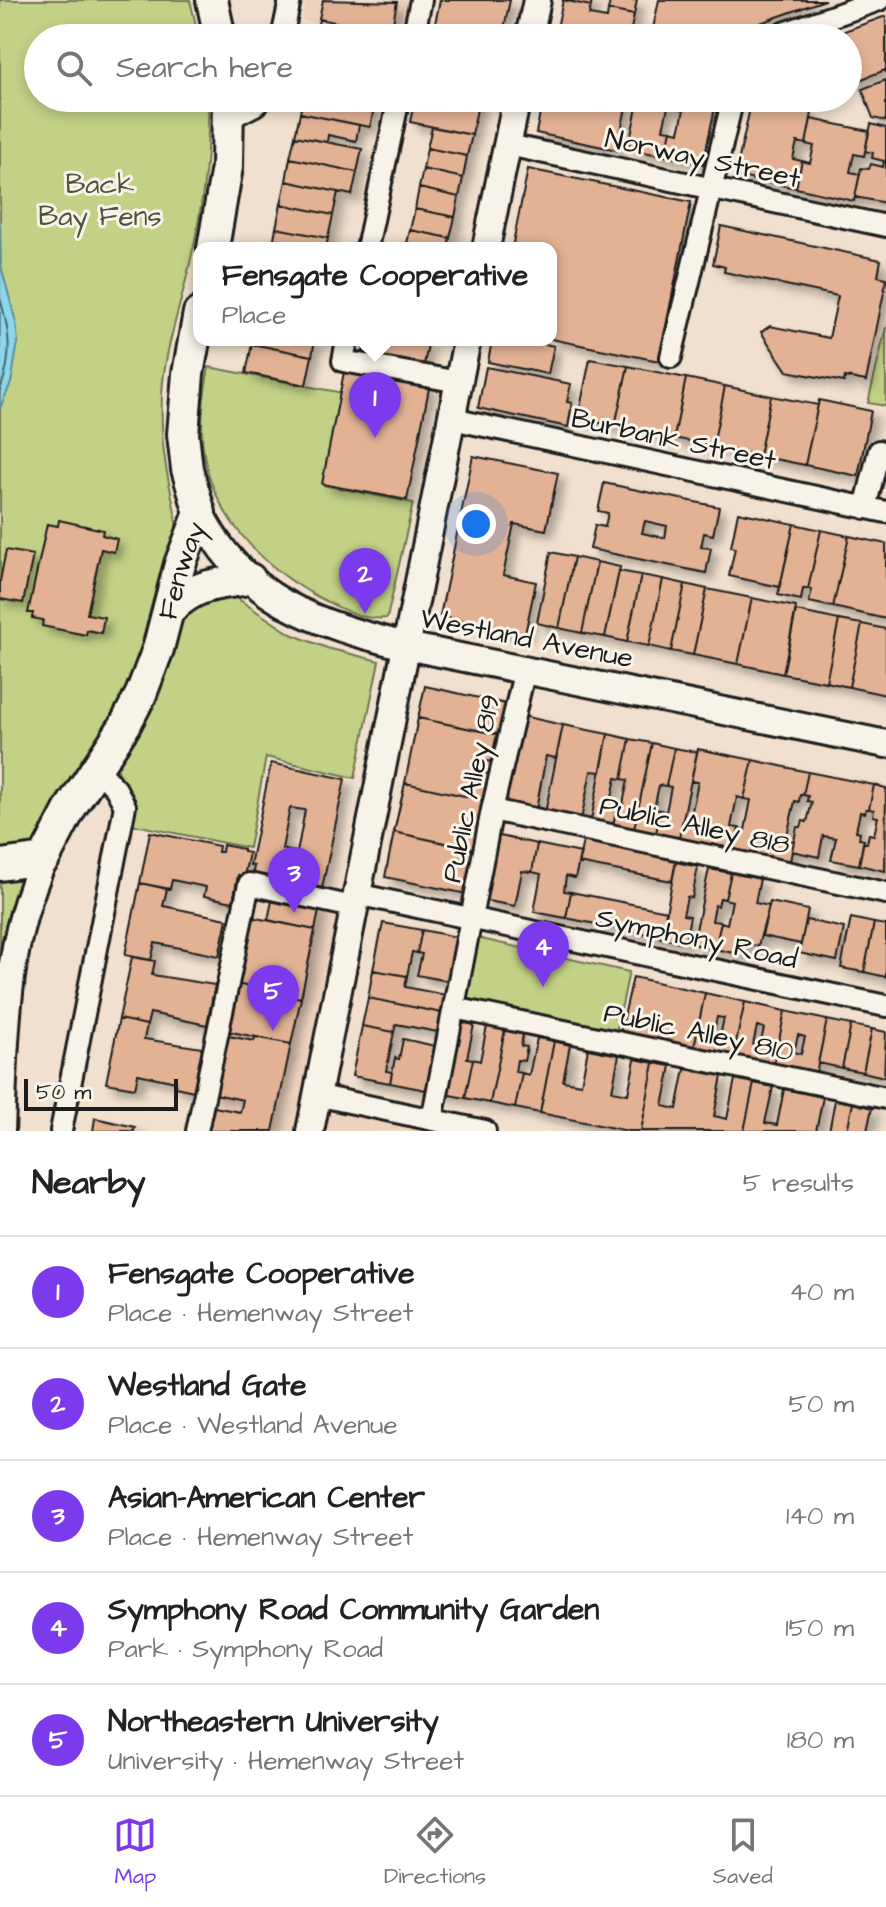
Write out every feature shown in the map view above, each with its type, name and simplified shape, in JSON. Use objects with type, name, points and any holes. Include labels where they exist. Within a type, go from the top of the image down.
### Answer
[{"type":"highway","points":[[212,0],[217,24]]},
{"type":"highway","points":[[214,242],[224,192],[228,112]]},
{"type":"highway","name":"Fenway","points":[[44,859],[71,807],[125,725],[141,694],[158,649],[180,564],[200,513],[187,469],[183,434],[186,385],[193,346]]},
{"type":"highway","points":[[169,610],[183,596],[198,588],[250,579]]},
{"type":"highway","points":[[0,865],[44,859]]},
{"type":"main road","points":[[532,24],[537,0]]},
{"type":"main road","points":[[487,242],[514,112]]},
{"type":"main road","points":[[310,1131],[466,346]]},
{"type":"main road","name":"Westland Avenue","points":[[200,513],[221,549],[250,579],[275,600],[311,618],[406,646],[886,744]]},
{"type":"main road","name":"Fenway","points":[[1,1131],[5,1019],[11,968],[28,899],[44,859]]},
{"type":"street","points":[[285,24],[290,0]]},
{"type":"street","points":[[416,24],[421,0]]},
{"type":"street","points":[[810,24],[879,0]]},
{"type":"street","points":[[368,242],[396,112]]},
{"type":"street","points":[[671,357],[729,112]]},
{"type":"street","name":"Norway Street","points":[[508,145],[886,226]]},
{"type":"street","points":[[346,346],[343,361],[459,382]]},
{"type":"street","name":"Burbank Street","points":[[452,413],[466,422],[886,512]]},
{"type":"street","points":[[865,508],[879,451]]},
{"type":"street","name":"Public Alley 819","points":[[432,1120],[492,810],[525,669]]},
{"type":"street","points":[[61,1131],[125,806],[116,789],[97,768]]},
{"type":"street","name":"Public Alley 818","points":[[492,810],[886,893]]},
{"type":"street","name":"Symphony Road","points":[[197,1131],[249,884],[471,918],[886,1006]]},
{"type":"street","name":"Public Alley 810","points":[[454,1008],[886,1098]]},
{"type":"street","points":[[316,1095],[485,1131]]},
{"type":"shaded area","points":[[306,0],[422,0],[417,24],[320,24],[301,20]]},
{"type":"shaded area","points":[[249,884],[353,907],[316,1095],[485,1131],[197,1131]]},
{"type":"green space","name":"Back Bay Fens","points":[[0,0],[190,0],[196,24],[24,24],[24,112],[208,112],[208,121],[200,212],[163,379],[164,449],[175,512],[176,539],[133,685],[33,846],[0,855]]},
{"type":"green space","points":[[886,327],[886,406],[868,403]]},
{"type":"green space","points":[[209,367],[343,393],[323,485],[413,503],[387,618],[360,616],[318,597],[274,567],[236,528],[211,482],[204,456],[202,428]]},
{"type":"green space","points":[[232,595],[291,634],[327,648],[379,661],[355,778],[266,757],[249,848],[130,824],[132,801],[117,768],[182,607]]},
{"type":"green space","points":[[0,874],[23,875],[0,971]]},
{"type":"green space","points":[[472,937],[629,972],[615,1037],[457,1002]]},
{"type":"water","points":[[0,221],[1,266],[16,322],[18,342],[11,383],[0,408]]},
{"type":"building","points":[[323,0],[397,2],[393,24],[345,24],[319,19]]},
{"type":"building","points":[[440,0],[510,0],[505,24],[435,24]]},
{"type":"building","points":[[563,0],[591,6],[589,15],[607,18],[608,10],[634,15],[632,24],[558,24]]},
{"type":"building","points":[[563,0],[592,0],[591,6]]},
{"type":"building","points":[[600,0],[637,0],[634,15],[608,10],[610,2]]},
{"type":"building","points":[[659,0],[825,0],[757,24],[654,24]]},
{"type":"building","points":[[886,16],[886,73],[885,70],[862,79],[862,25]]},
{"type":"building","points":[[319,19],[345,24],[318,24]]},
{"type":"building","points":[[886,80],[886,121],[873,118],[862,89]]},
{"type":"building","points":[[300,112],[373,112],[370,127]]},
{"type":"building","points":[[412,112],[476,112],[472,135],[410,122]]},
{"type":"building","points":[[540,112],[625,112],[617,150],[536,133]]},
{"type":"building","points":[[636,112],[667,112],[663,129],[671,130],[665,156],[628,149]]},
{"type":"building","points":[[684,112],[714,112],[703,164],[665,156],[671,130],[679,132]]},
{"type":"building","points":[[749,112],[812,113],[806,144],[797,142],[793,159],[802,161],[796,188],[740,177],[740,173],[736,172]]},
{"type":"building","points":[[300,113],[359,125],[356,141],[328,135],[327,142],[295,136]]},
{"type":"building","points":[[811,119],[869,131],[864,156],[854,154],[850,172],[860,174],[854,201],[796,188],[802,161],[810,163],[814,146],[806,144]]},
{"type":"building","points":[[871,124],[886,128],[886,203],[855,197],[861,168],[869,169],[871,164],[883,167],[884,161],[872,158],[873,153],[865,151]]},
{"type":"building","points":[[432,127],[472,135],[467,156],[427,148]]},
{"type":"building","points":[[295,136],[362,149],[357,172],[290,158]]},
{"type":"building","points":[[427,148],[467,156],[463,178],[423,169]]},
{"type":"building","points":[[290,158],[357,172],[352,195],[286,181]]},
{"type":"building","points":[[423,169],[463,178],[459,197],[419,188]]},
{"type":"building","points":[[528,169],[691,202],[659,361],[557,340],[557,242],[513,242]]},
{"type":"building","points":[[286,181],[338,192],[333,215],[281,204]]},
{"type":"building","points":[[419,188],[459,197],[455,217],[415,209]]},
{"type":"building","points":[[281,204],[333,215],[328,238],[276,228]]},
{"type":"building","points":[[415,209],[455,217],[450,238],[410,230]]},
{"type":"building","points":[[721,226],[881,260],[878,276],[886,278],[886,282],[866,381],[845,377],[844,382],[787,371],[761,332],[770,326],[829,338],[838,296],[724,272],[725,267],[713,264]]},
{"type":"building","points":[[276,228],[328,238],[327,242],[273,242]]},
{"type":"building","points":[[410,230],[450,238],[449,242],[407,242]]},
{"type":"building","points":[[252,346],[312,356],[306,385],[246,373]]},
{"type":"building","points":[[262,346],[314,346],[312,356]]},
{"type":"building","points":[[364,346],[428,346],[423,369],[362,356]]},
{"type":"building","points":[[491,346],[554,346],[548,374],[488,362]]},
{"type":"building","points":[[590,359],[628,366],[615,426],[578,418]]},
{"type":"building","points":[[628,366],[686,378],[674,438],[615,426]]},
{"type":"building","points":[[345,367],[430,383],[407,500],[322,484]]},
{"type":"building","points":[[486,367],[571,384],[567,402],[572,403],[568,427],[478,408]]},
{"type":"building","points":[[686,378],[725,386],[713,446],[674,438]]},
{"type":"building","points":[[725,386],[771,396],[759,456],[713,446]]},
{"type":"building","points":[[771,396],[818,405],[805,465],[759,456]]},
{"type":"building","points":[[819,400],[871,411],[858,476],[805,465]]},
{"type":"building","points":[[473,456],[558,473],[546,530],[514,524],[503,575],[536,582],[525,634],[440,616]]},
{"type":"building","points":[[604,483],[719,507],[713,535],[704,533],[701,547],[711,548],[706,573],[590,549],[595,525],[605,527],[608,513],[598,511]],"holes":[[[645,521],[667,526],[665,538],[642,533]]]},
{"type":"building","points":[[738,512],[794,524],[780,587],[729,576]]},
{"type":"building","points":[[59,520],[103,530],[102,535],[117,539],[114,552],[101,549],[87,614],[104,617],[101,633],[87,630],[86,635],[42,626],[43,620],[32,618],[33,613],[28,613],[47,524],[58,526]]},
{"type":"building","points":[[794,524],[821,530],[808,589],[803,589],[801,600],[778,595]]},
{"type":"building","points":[[821,530],[849,536],[833,607],[809,602],[812,590],[808,589]]},
{"type":"building","points":[[849,536],[886,544],[886,619],[833,607]]},
{"type":"building","points":[[6,550],[33,555],[23,603],[0,599]]},
{"type":"building","points":[[551,552],[574,557],[559,628],[537,623]]},
{"type":"building","points":[[574,557],[597,562],[582,633],[559,628]]},
{"type":"building","points":[[597,562],[620,567],[605,637],[582,633]]},
{"type":"building","points":[[619,571],[641,575],[627,642],[605,637]]},
{"type":"building","points":[[641,575],[663,579],[649,646],[627,642]]},
{"type":"building","points":[[663,579],[685,584],[671,651],[649,646]]},
{"type":"building","points":[[685,584],[707,589],[693,655],[671,651]]},
{"type":"building","points":[[707,589],[752,598],[738,664],[693,655]]},
{"type":"building","points":[[752,598],[796,607],[783,674],[738,664]]},
{"type":"building","points":[[796,611],[839,620],[826,682],[783,674]]},
{"type":"building","points":[[839,620],[862,624],[849,687],[826,682]]},
{"type":"building","points":[[862,624],[886,629],[886,695],[849,687]]},
{"type":"building","points":[[425,686],[511,705],[505,736],[418,718]]},
{"type":"building","points":[[518,715],[563,725],[556,758],[546,756],[536,810],[500,803]]},
{"type":"building","points":[[418,718],[497,734],[491,762],[475,758],[473,770],[489,774],[483,800],[405,783]]},
{"type":"building","points":[[563,725],[608,734],[601,772],[591,771],[581,820],[545,813]]},
{"type":"building","points":[[608,734],[630,739],[622,779],[616,778],[611,802],[618,803],[613,825],[591,820]]},
{"type":"building","points":[[630,739],[652,743],[634,829],[613,825],[618,803],[623,804],[628,780],[622,779]]},
{"type":"building","points":[[652,743],[674,748],[666,786],[659,785],[654,809],[661,810],[656,833],[634,829]]},
{"type":"building","points":[[674,748],[697,752],[679,838],[656,833],[661,810],[666,812],[671,787],[666,786]]},
{"type":"building","points":[[698,749],[753,760],[744,799],[737,797],[731,827],[739,828],[734,849],[679,838],[683,819],[690,820],[698,782],[691,781]]},
{"type":"building","points":[[753,760],[808,772],[803,795],[800,795],[799,802],[795,801],[786,840],[794,841],[790,861],[734,849],[739,828],[745,830],[751,800],[744,799]]},
{"type":"building","points":[[271,763],[345,779],[321,893],[252,878],[254,866],[250,865]],"holes":[[[290,808],[305,810],[297,853],[282,849]]]},
{"type":"building","points":[[808,772],[874,785],[869,809],[865,813],[860,812],[856,831],[860,832],[859,839],[864,840],[859,865],[831,860],[836,838],[823,836],[819,857],[792,851],[797,827],[801,827],[803,821],[807,822],[812,802],[803,795]]},
{"type":"building","points":[[405,783],[483,800],[473,849],[394,832]]},
{"type":"building","points":[[874,785],[886,788],[885,871],[859,865],[863,843],[867,843],[869,834],[874,835],[878,817],[873,816],[874,810],[869,809]]},
{"type":"building","points":[[150,832],[219,846],[218,852],[222,852],[223,845],[249,853],[244,876],[238,875],[233,902],[204,896],[206,887],[172,880],[170,889],[140,883]]},
{"type":"building","points":[[394,832],[481,851],[472,895],[385,877]]},
{"type":"building","points":[[495,835],[537,844],[532,872],[522,871],[515,906],[482,900]]},
{"type":"building","points":[[584,837],[677,855],[672,881],[578,863]]},
{"type":"building","points":[[537,844],[581,853],[575,878],[566,876],[564,891],[571,892],[566,918],[534,912],[541,874],[532,872]]},
{"type":"building","points":[[676,862],[698,867],[692,898],[687,897],[683,915],[690,916],[685,943],[661,938]]},
{"type":"building","points":[[709,869],[731,873],[725,899],[720,898],[718,906],[715,905],[712,921],[721,922],[715,949],[693,944]]},
{"type":"building","points":[[731,873],[760,879],[755,903],[769,906],[758,946],[747,944],[744,955],[715,949],[721,922],[727,924],[732,901],[725,899]]},
{"type":"building","points":[[140,883],[167,889],[163,906],[227,919],[219,956],[155,943],[151,960],[125,955]]},
{"type":"building","points":[[571,892],[667,911],[661,937],[566,918]]},
{"type":"building","points":[[273,896],[320,906],[315,930],[268,920]]},
{"type":"building","points":[[770,902],[808,910],[801,944],[762,936]]},
{"type":"building","points":[[246,916],[315,930],[301,998],[273,992],[275,984],[260,982],[259,989],[232,983]]},
{"type":"building","points":[[851,918],[874,923],[864,972],[841,968]]},
{"type":"building","points":[[806,920],[844,928],[837,961],[799,953]]},
{"type":"building","points":[[383,923],[422,930],[417,953],[412,952],[407,976],[373,970]]},
{"type":"building","points":[[874,923],[886,925],[886,977],[864,972]]},
{"type":"building","points":[[422,930],[462,938],[453,982],[417,975],[422,954],[417,953]]},
{"type":"building","points":[[132,957],[155,961],[152,975],[215,985],[207,1025],[150,1013],[147,1025],[119,1019]]},
{"type":"building","points":[[373,970],[407,976],[405,987],[446,995],[442,1013],[368,998]]},
{"type":"building","points":[[633,977],[705,993],[693,1052],[620,1034]]},
{"type":"building","points":[[232,983],[259,989],[257,998],[271,1001],[273,992],[301,998],[291,1044],[222,1030]]},
{"type":"building","points":[[705,993],[745,1002],[732,1060],[693,1052]],"holes":[[[717,1017],[724,1018],[720,1037],[713,1036]]]},
{"type":"building","points":[[368,998],[442,1013],[438,1032],[396,1024],[394,1032],[362,1026]]},
{"type":"building","points":[[745,1002],[785,1011],[773,1069],[732,1060]],"holes":[[[757,1026],[764,1028],[760,1046],[753,1045]]]},
{"type":"building","points":[[785,1011],[827,1020],[815,1078],[773,1069]],"holes":[[[798,1035],[805,1037],[801,1054],[794,1052]]]},
{"type":"building","points":[[119,1019],[147,1025],[144,1039],[202,1048],[194,1091],[175,1087],[176,1082],[138,1074],[135,1088],[106,1083]]},
{"type":"building","points":[[827,1020],[851,1025],[842,1068],[818,1063]]},
{"type":"building","points":[[455,1021],[474,1025],[467,1058],[473,1059],[465,1098],[440,1093]]},
{"type":"building","points":[[851,1025],[872,1029],[863,1072],[842,1068]]},
{"type":"building","points":[[362,1026],[394,1032],[386,1071],[392,1072],[390,1083],[352,1076]]},
{"type":"building","points":[[487,1026],[505,1030],[490,1103],[465,1098],[473,1059],[480,1061]]},
{"type":"building","points":[[872,1029],[886,1032],[884,1077],[863,1072]]},
{"type":"building","points":[[505,1030],[523,1034],[521,1046],[527,1047],[524,1061],[517,1060],[515,1072],[522,1073],[515,1108],[490,1103]]},
{"type":"building","points":[[223,1035],[291,1044],[273,1131],[203,1131],[209,1106],[240,1112],[243,1100],[211,1093]]},
{"type":"building","points":[[537,1038],[554,1041],[540,1113],[515,1108],[522,1073],[529,1075]]},
{"type":"building","points":[[403,1039],[440,1047],[431,1091],[390,1083]]},
{"type":"building","points":[[554,1041],[570,1045],[563,1081],[581,1084],[588,1049],[619,1055],[612,1091],[628,1094],[635,1059],[654,1063],[641,1131],[540,1113]]},
{"type":"building","points":[[654,1063],[671,1066],[663,1106],[677,1109],[685,1069],[722,1076],[714,1116],[727,1119],[735,1079],[754,1083],[744,1131],[641,1131]]},
{"type":"building","points":[[754,1083],[773,1087],[765,1123],[777,1125],[784,1089],[823,1097],[816,1131],[744,1131]]},
{"type":"building","points":[[835,1100],[853,1103],[847,1131],[829,1131]]},
{"type":"building","points":[[853,1103],[872,1108],[867,1131],[847,1131]]},
{"type":"building","points":[[95,1118],[135,1127],[134,1131],[93,1131]]},
{"type":"place","name":"Fensgate Cooperative","points":[[375,438]]},
{"type":"place","name":"Westland Gate","points":[[365,614]]},
{"type":"place","name":"Asian-American Center","points":[[294,913]]},
{"type":"place","name":"Symphony Road Community Garden","points":[[543,987]]},
{"type":"place","name":"Northeastern University","points":[[273,1031]]}]
